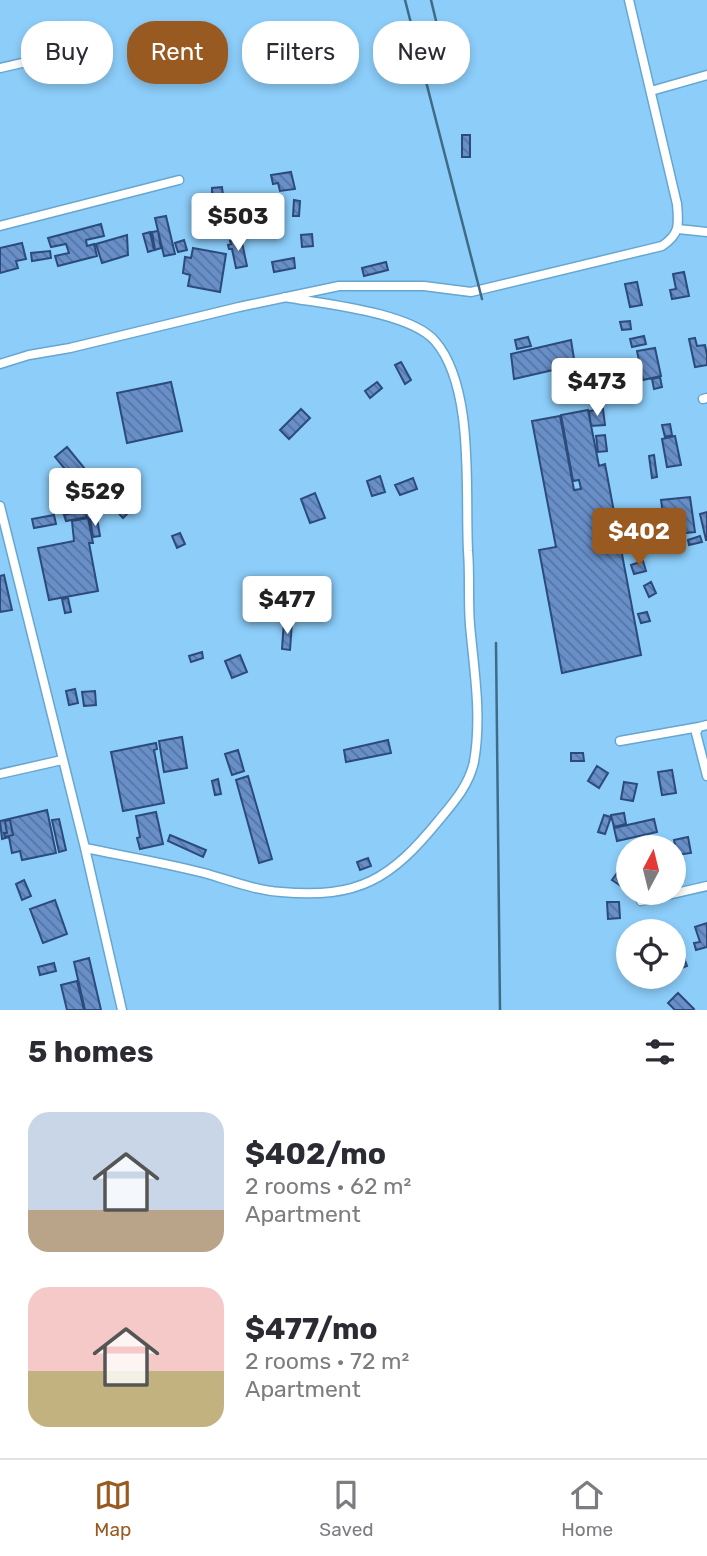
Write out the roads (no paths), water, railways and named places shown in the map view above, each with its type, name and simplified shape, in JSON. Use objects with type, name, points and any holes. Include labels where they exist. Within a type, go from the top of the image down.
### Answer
[{"type":"street","points":[[0,364],[29,355],[339,286],[424,285],[471,292],[662,246],[673,239],[678,229],[677,204],[629,0]]},
{"type":"street","points":[[0,68],[21,63]]},
{"type":"street","points":[[651,91],[707,75]]},
{"type":"street","points":[[0,226],[179,180]]},
{"type":"street","points":[[678,229],[707,232]]},
{"type":"street","points":[[85,848],[281,892],[351,890],[379,878],[397,866],[424,838],[466,786],[474,763],[478,708],[470,622],[462,413],[457,384],[446,354],[433,338],[417,327],[394,318],[285,297]]},
{"type":"street","points":[[0,506],[85,848],[122,1010]]},
{"type":"street","points":[[620,741],[703,726]]},
{"type":"street","points":[[703,726],[696,733],[707,776]]},
{"type":"street","points":[[0,774],[62,760]]},
{"type":"street","points":[[686,891],[707,886]]},
{"type":"railway","points":[[405,0],[482,299]]},
{"type":"railway","points":[[431,0],[436,21]]},
{"type":"railway","points":[[496,643],[500,1010]]}]
